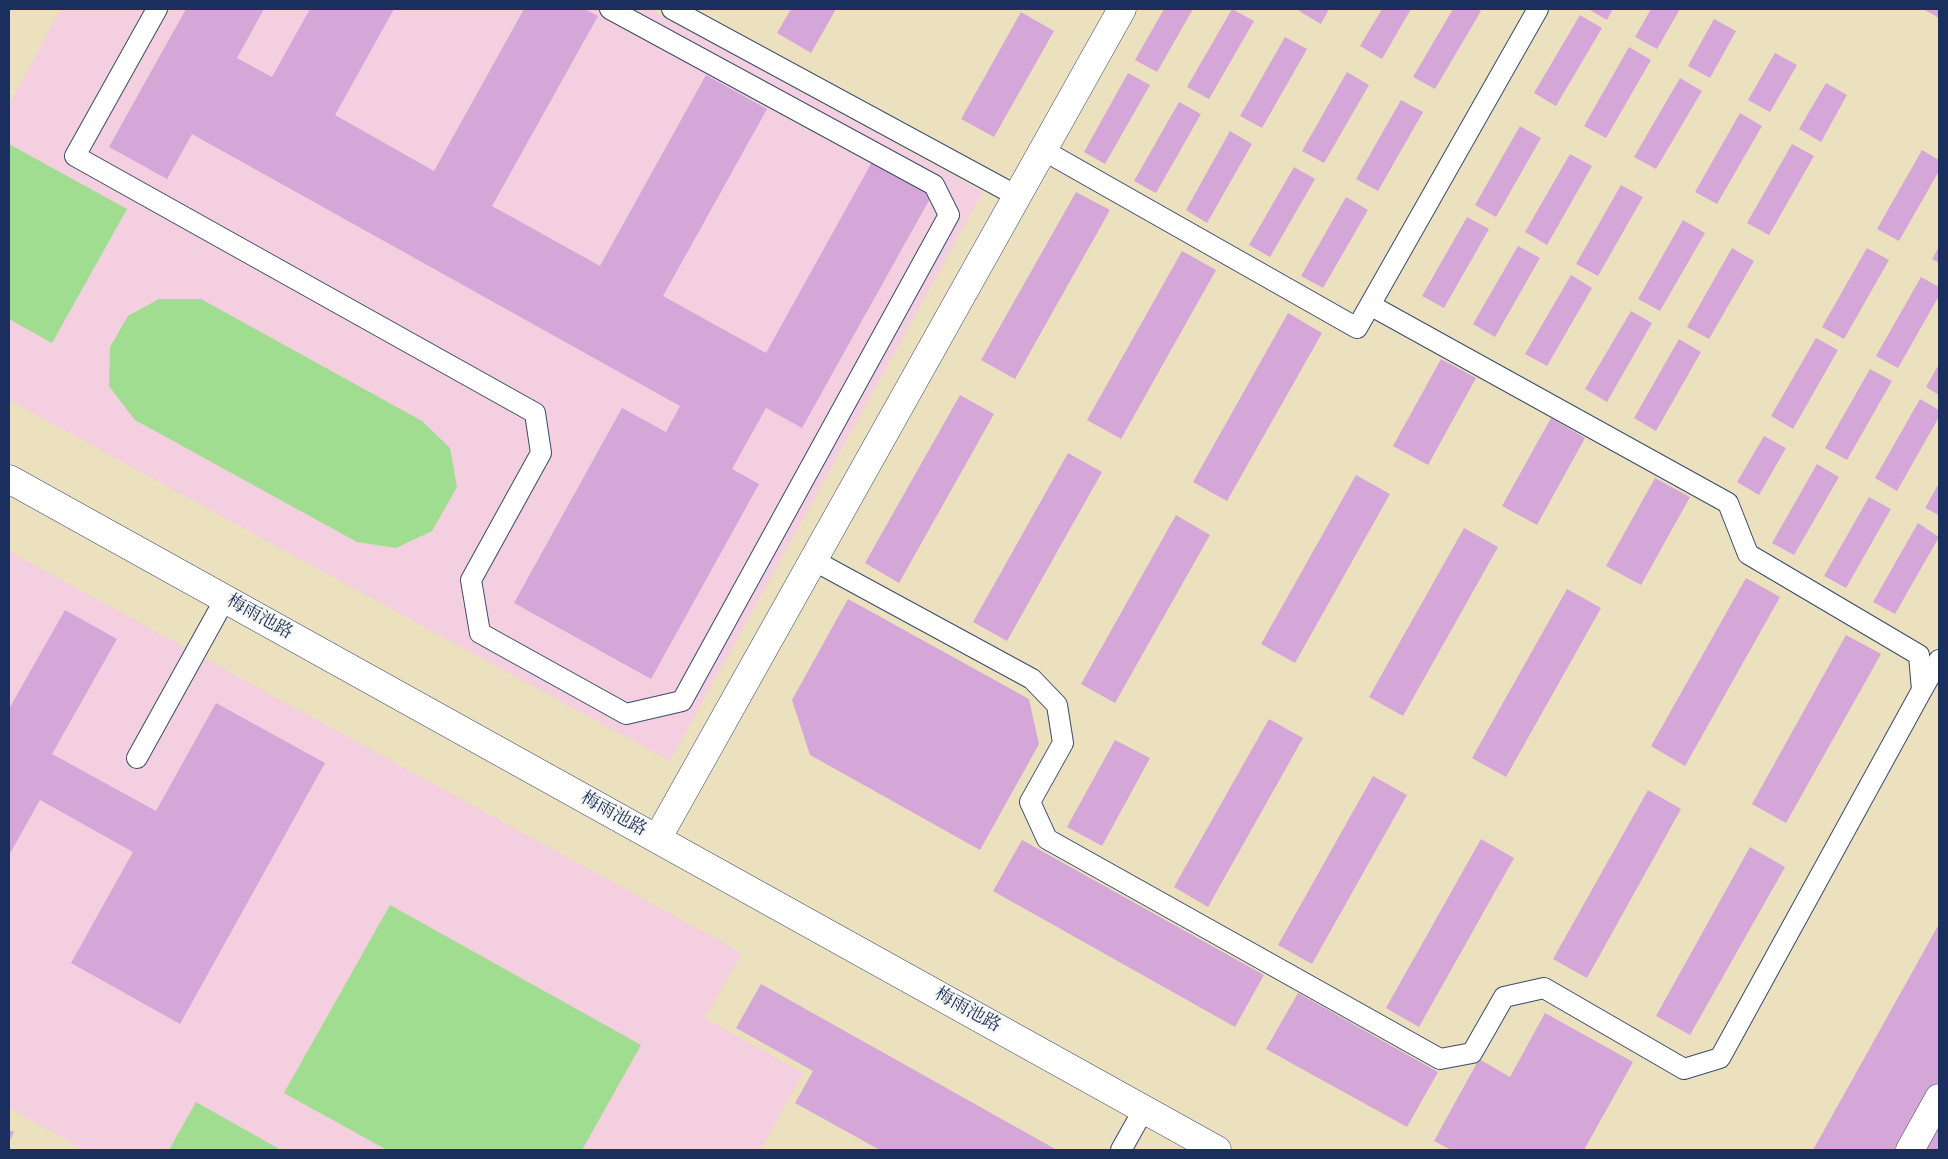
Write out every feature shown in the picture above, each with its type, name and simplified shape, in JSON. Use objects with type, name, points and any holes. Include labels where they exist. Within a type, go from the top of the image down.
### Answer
[{"type":"street","points":[[656,839],[1122,9]]},
{"type":"street","name":"梅雨池路","points":[[9,479],[1217,1150]]},
{"type":"street","points":[[1910,1150],[1939,1098]]},
{"type":"lane","points":[[157,9],[75,156],[535,413],[541,453],[471,580],[480,633],[626,714],[682,701],[949,215],[934,185],[610,9]]},
{"type":"lane","points":[[672,9],[1017,196]]},
{"type":"lane","points":[[1043,150],[1357,328],[1538,9]]},
{"type":"lane","points":[[1370,305],[1728,503],[1748,554],[1919,654],[1922,690]]},
{"type":"lane","points":[[813,560],[1032,679],[1057,704],[1063,743],[1030,802],[1047,839],[1440,1059],[1472,1053],[1504,997],[1544,988],[1684,1068],[1720,1058],[1939,660]]},
{"type":"lane","points":[[137,758],[225,599]]},
{"type":"lane","points":[[1121,1150],[1144,1109]]},
{"type":"shaded area","points":[[61,9],[651,9],[983,192],[670,761],[9,400],[9,105]]},
{"type":"shaded area","points":[[9,551],[742,953],[705,1018],[803,1073],[761,1150],[85,1150],[9,1108]]},
{"type":"green space","points":[[9,144],[127,209],[52,343],[9,319]]},
{"type":"green space","points":[[159,299],[201,299],[422,421],[450,448],[457,487],[432,531],[396,548],[357,542],[135,420],[109,386],[110,347],[128,316]]},
{"type":"green space","points":[[390,905],[641,1045],[582,1150],[387,1150],[284,1093]]},
{"type":"green space","points":[[196,1102],[281,1150],[169,1150]]},
{"type":"building","points":[[186,9],[264,9],[237,58],[272,77],[310,9],[394,9],[335,115],[434,171],[524,9],[584,9],[598,16],[492,206],[600,266],[706,75],[767,109],[663,296],[766,353],[872,162],[932,195],[802,428],[766,408],[732,469],[759,484],[651,679],[514,603],[622,408],[666,432],[680,406],[192,134],[167,179],[109,147]]},
{"type":"building","points":[[791,9],[836,9],[811,53],[777,33]]},
{"type":"building","points":[[1164,9],[1193,9],[1157,72],[1135,60]]},
{"type":"building","points":[[1232,9],[1254,21],[1209,99],[1187,87]]},
{"type":"building","points":[[1300,9],[1329,9],[1321,24],[1299,11]]},
{"type":"building","points":[[1382,9],[1411,9],[1382,59],[1360,46]]},
{"type":"building","points":[[1453,9],[1477,9],[1481,11],[1435,89],[1413,77]]},
{"type":"building","points":[[1588,9],[1613,9],[1607,20]]},
{"type":"building","points":[[1651,9],[1680,9],[1657,49],[1635,37]]},
{"type":"building","points":[[1923,9],[1939,9],[1939,18]]},
{"type":"building","points":[[1021,12],[1054,31],[994,137],[961,119]]},
{"type":"building","points":[[1580,15],[1602,28],[1556,106],[1534,93]]},
{"type":"building","points":[[1714,19],[1736,31],[1710,78],[1688,66]]},
{"type":"building","points":[[1285,37],[1307,49],[1262,128],[1240,116]]},
{"type":"building","points":[[1629,47],[1651,60],[1606,138],[1584,126]]},
{"type":"building","points":[[1775,53],[1797,65],[1770,112],[1748,100]]},
{"type":"building","points":[[1347,72],[1369,85],[1324,163],[1302,151]]},
{"type":"building","points":[[1128,73],[1150,85],[1105,164],[1084,152]]},
{"type":"building","points":[[1680,78],[1702,91],[1656,169],[1634,157]]},
{"type":"building","points":[[1826,83],[1847,95],[1821,142],[1799,129]]},
{"type":"building","points":[[1401,100],[1423,112],[1378,191],[1356,179]]},
{"type":"building","points":[[1179,102],[1201,114],[1156,193],[1134,181]]},
{"type":"building","points":[[1740,113],[1762,126],[1717,204],[1695,192]]},
{"type":"building","points":[[1520,126],[1541,138],[1496,217],[1475,205]]},
{"type":"building","points":[[1230,131],[1252,144],[1207,223],[1186,210]]},
{"type":"building","points":[[1792,144],[1814,156],[1769,235],[1747,223]]},
{"type":"building","points":[[1922,150],[1939,160],[1939,171],[1899,241],[1877,229]]},
{"type":"building","points":[[1570,154],[1592,166],[1547,245],[1525,232]]},
{"type":"building","points":[[1294,167],[1315,179],[1270,257],[1249,245]]},
{"type":"building","points":[[1621,185],[1643,197],[1598,276],[1576,264]]},
{"type":"building","points":[[1076,192],[1110,210],[1015,379],[981,360]]},
{"type":"building","points":[[1346,197],[1368,210],[1323,288],[1301,276]]},
{"type":"building","points":[[1467,217],[1489,229],[1444,308],[1422,296]]},
{"type":"building","points":[[1683,220],[1705,233],[1660,311],[1638,299]]},
{"type":"building","points":[[1518,246],[1540,258],[1495,337],[1473,324]]},
{"type":"building","points":[[1939,247],[1939,263],[1932,259]]},
{"type":"building","points":[[1732,248],[1754,261],[1709,339],[1687,327]]},
{"type":"building","points":[[1867,248],[1889,260],[1844,339],[1822,327]]},
{"type":"building","points":[[1182,251],[1216,270],[1121,439],[1087,420]]},
{"type":"building","points":[[1571,275],[1592,288],[1547,366],[1525,354]]},
{"type":"building","points":[[1921,277],[1939,287],[1939,296],[1898,368],[1876,356]]},
{"type":"building","points":[[1631,311],[1652,323],[1607,402],[1585,389]]},
{"type":"building","points":[[1288,313],[1322,333],[1227,501],[1193,482]]},
{"type":"building","points":[[1816,338],[1838,350],[1793,429],[1771,416]]},
{"type":"building","points":[[1679,339],[1701,352],[1656,431],[1634,418]]},
{"type":"building","points":[[1441,359],[1476,378],[1428,465],[1393,446]]},
{"type":"building","points":[[1939,364],[1939,395],[1926,387]]},
{"type":"building","points":[[1870,369],[1892,381],[1847,460],[1825,448]]},
{"type":"building","points":[[960,395],[994,414],[899,583],[865,563]]},
{"type":"building","points":[[1920,399],[1939,410],[1939,417],[1897,491],[1875,478]]},
{"type":"building","points":[[1551,418],[1585,438],[1537,525],[1502,506]]},
{"type":"building","points":[[1764,436],[1786,448],[1759,495],[1737,482]]},
{"type":"building","points":[[1068,453],[1102,472],[1007,641],[973,622]]},
{"type":"building","points":[[1817,464],[1839,477],[1794,555],[1772,543]]},
{"type":"building","points":[[1356,475],[1390,494],[1295,663],[1261,644]]},
{"type":"building","points":[[1655,478],[1690,497],[1641,585],[1606,566]]},
{"type":"building","points":[[1939,483],[1939,515],[1925,508]]},
{"type":"building","points":[[1869,497],[1891,509],[1846,588],[1824,576]]},
{"type":"building","points":[[1176,515],[1210,535],[1115,703],[1081,684]]},
{"type":"building","points":[[1918,523],[1939,537],[1895,614],[1873,602]]},
{"type":"building","points":[[1464,528],[1498,547],[1403,716],[1369,697]]},
{"type":"building","points":[[1746,578],[1780,597],[1685,766],[1651,746]]},
{"type":"building","points":[[1567,589],[1601,608],[1506,777],[1472,758]]},
{"type":"building","points":[[848,599],[1029,699],[1039,744],[980,850],[810,755],[792,700]]},
{"type":"building","points":[[65,610],[117,639],[52,754],[156,811],[216,703],[325,763],[180,1024],[71,963],[133,852],[40,800],[9,855],[9,709]]},
{"type":"building","points":[[1846,635],[1881,654],[1786,823],[1752,804]]},
{"type":"building","points":[[1269,719],[1303,738],[1208,907],[1174,887]]},
{"type":"building","points":[[1115,740],[1150,758],[1102,846],[1067,827]]},
{"type":"building","points":[[1373,776],[1407,795],[1312,964],[1278,945]]},
{"type":"building","points":[[1648,790],[1681,809],[1587,978],[1553,959]]},
{"type":"building","points":[[1481,839],[1514,858],[1419,1027],[1386,1008]]},
{"type":"building","points":[[1022,840],[1264,975],[1235,1027],[993,891]]},
{"type":"building","points":[[1750,847],[1785,867],[1690,1035],[1656,1016]]},
{"type":"building","points":[[1939,924],[1939,1150],[1813,1150]]},
{"type":"building","points":[[761,984],[1057,1150],[880,1150],[795,1103],[813,1071],[736,1028]]},
{"type":"building","points":[[1298,993],[1438,1072],[1407,1127],[1266,1049]]},
{"type":"building","points":[[1545,1013],[1633,1062],[1584,1150],[1451,1150],[1434,1141],[1479,1059],[1510,1077]]},
{"type":"building","points":[[9,1130],[14,1132],[9,1142]]}]
